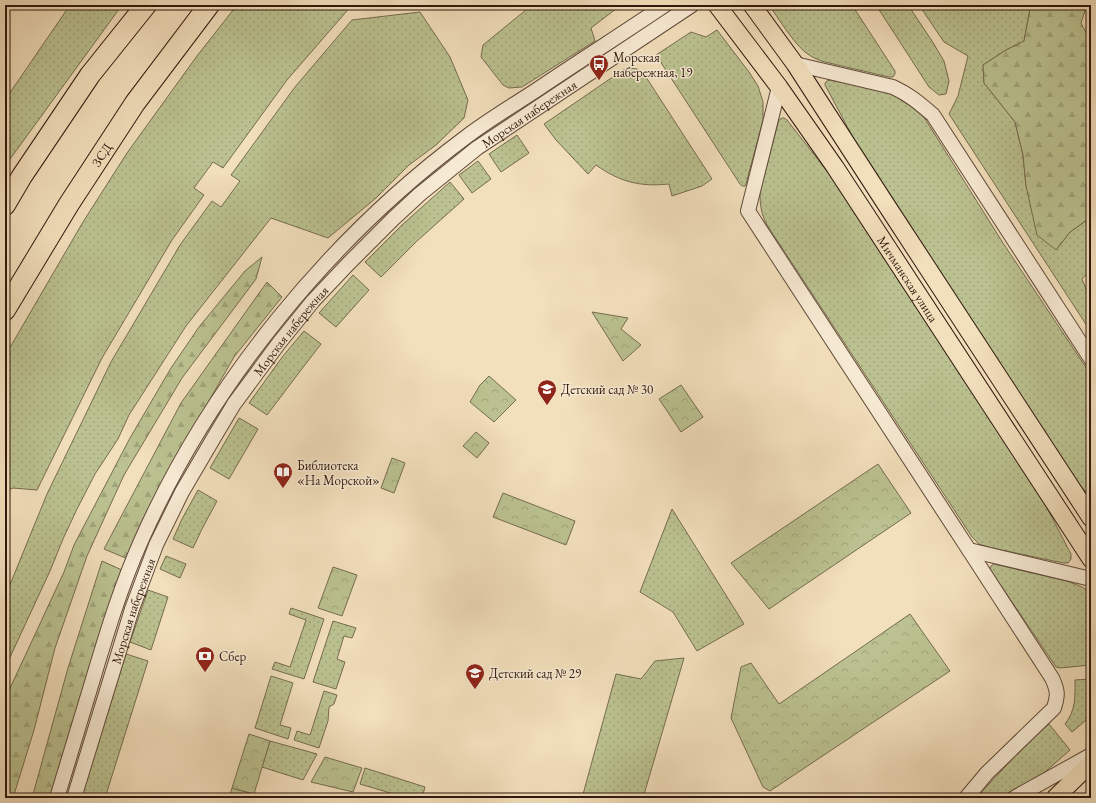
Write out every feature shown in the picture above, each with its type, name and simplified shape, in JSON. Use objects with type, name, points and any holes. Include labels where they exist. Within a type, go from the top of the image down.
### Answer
[{"type":"highway","points":[[5,205],[22,176],[90,75],[146,5]]},
{"type":"highway","name":"ЗСД","points":[[5,310],[69,204],[135,103],[209,5]]},
{"type":"main road","name":"Мичманская улица","points":[[717,5],[779,86],[835,167],[1091,559]]},
{"type":"main road","name":"Мичманская улица","points":[[752,5],[795,64],[1091,518]]},
{"type":"main road","points":[[1055,798],[1091,763]]},
{"type":"street","name":"Морская набережная","points":[[57,798],[116,604],[143,536],[180,464],[217,403],[238,371],[274,324],[309,282],[360,228],[438,158],[468,135],[665,5]]},
{"type":"street","name":"Морская набережная","points":[[74,798],[132,609],[156,545],[182,492],[216,434],[238,400],[279,343],[313,302],[349,263],[420,194],[477,148],[692,5]]},
{"type":"street","points":[[795,64],[893,87],[907,94],[933,115],[1091,359]]},
{"type":"street","points":[[779,86],[748,211],[1057,687],[1058,697],[1054,708],[987,773],[966,798]]},
{"type":"street","points":[[969,550],[1091,579]]},
{"type":"street","points":[[1014,798],[1091,755]]},
{"type":"green space","points":[[70,5],[122,5],[5,166],[5,100]]},
{"type":"green space","points":[[237,5],[352,5],[287,80],[223,168],[213,162],[194,188],[204,195],[172,240],[102,358],[37,490],[13,488],[5,491],[5,356],[83,222],[127,153],[197,56]]},
{"type":"green space","points":[[532,5],[621,5],[591,28],[595,41],[522,87],[509,88],[503,85],[481,57],[483,45]]},
{"type":"green space","points":[[769,5],[852,5],[895,71],[895,74],[893,77],[889,77],[825,62],[812,57],[795,42]]},
{"type":"green space","points":[[876,5],[908,5],[944,61],[949,81],[946,94],[939,95],[929,87]]},
{"type":"green space","points":[[919,5],[1033,5],[1030,9],[1024,41],[1006,50],[983,65],[984,83],[1015,122],[1023,155],[1026,186],[1056,250],[1070,232],[1091,217],[1091,269],[1082,279],[1091,302],[1091,332],[949,114],[958,96],[968,56],[944,42]]},
{"type":"green space","points":[[1033,5],[1087,5],[1081,23],[1091,42],[1091,217],[1070,232],[1056,250],[1037,235],[1026,186],[1023,155],[1015,122],[984,83],[983,65],[1006,50],[1024,41],[1030,9]]},
{"type":"green space","points":[[420,12],[450,57],[468,100],[464,118],[436,145],[409,165],[376,198],[328,238],[271,218],[186,326],[129,415],[118,439],[95,474],[77,509],[5,668],[5,597],[47,494],[111,362],[180,245],[212,201],[221,207],[240,181],[231,175],[295,87],[352,20]]},
{"type":"green space","points":[[717,30],[758,86],[763,102],[763,120],[745,186],[740,184],[656,55],[691,32],[706,37]]},
{"type":"green space","points":[[630,68],[637,69],[644,74],[712,179],[702,186],[672,196],[669,184],[649,185],[631,182],[613,176],[596,165],[588,174],[556,140],[544,124],[623,70]]},
{"type":"green space","points":[[830,80],[894,94],[911,103],[922,114],[1003,243],[1091,375],[1091,498],[1079,484],[856,143],[825,85],[827,81]]},
{"type":"green space","points":[[782,118],[787,120],[827,171],[1045,504],[1071,554],[1071,559],[1068,563],[988,547],[979,544],[972,537],[767,225],[761,209],[760,192],[778,123]]},
{"type":"green space","points":[[517,135],[529,153],[501,172],[489,154]]},
{"type":"green space","points":[[478,161],[491,179],[472,193],[459,175]]},
{"type":"green space","points":[[450,182],[464,199],[417,241],[381,277],[365,262],[402,225]]},
{"type":"green space","points":[[262,257],[256,279],[182,378],[124,475],[87,556],[55,648],[34,730],[13,798],[5,798],[5,699],[64,572],[74,545],[130,438],[171,368],[199,327],[245,271]]},
{"type":"green space","points":[[353,275],[369,290],[336,327],[319,313]]},
{"type":"green space","points":[[267,282],[282,297],[234,357],[194,427],[128,559],[104,549],[181,403]]},
{"type":"green space","points":[[592,312],[628,318],[621,329],[641,345],[623,361]]},
{"type":"green space","points":[[304,331],[321,344],[267,415],[249,403],[283,356]]},
{"type":"green space","points":[[489,376],[516,400],[494,422],[470,402],[480,385]]},
{"type":"green space","points":[[681,385],[703,417],[681,432],[659,399]]},
{"type":"green space","points":[[239,418],[258,429],[229,479],[210,468]]},
{"type":"green space","points":[[476,432],[489,443],[477,458],[463,446]]},
{"type":"green space","points":[[392,458],[405,463],[394,493],[381,488]]},
{"type":"green space","points":[[878,464],[911,513],[769,609],[731,563]]},
{"type":"green space","points":[[198,490],[217,501],[193,548],[173,539]]},
{"type":"green space","points":[[503,493],[575,521],[566,545],[493,517]]},
{"type":"green space","points":[[672,509],[744,624],[697,651],[673,612],[640,592]]},
{"type":"green space","points":[[166,556],[186,564],[180,578],[160,569]]},
{"type":"green space","points":[[102,561],[124,571],[54,798],[32,798],[68,668]]},
{"type":"green space","points":[[994,564],[1067,581],[1082,587],[1091,593],[1091,665],[1060,668],[1056,667],[991,571],[990,568]]},
{"type":"green space","points":[[333,567],[357,575],[342,616],[318,608]]},
{"type":"green space","points":[[148,590],[168,597],[151,650],[130,642]]},
{"type":"green space","points":[[291,608],[324,619],[304,679],[272,669],[275,662],[290,667],[306,620],[289,614]]},
{"type":"green space","points":[[910,614],[950,671],[770,791],[763,787],[731,718],[741,667],[751,663],[779,704]]},
{"type":"green space","points":[[333,621],[356,628],[352,638],[344,636],[337,659],[345,662],[336,689],[313,682]]},
{"type":"green space","points":[[126,654],[148,661],[105,798],[81,798]]},
{"type":"green space","points":[[684,658],[643,798],[582,798],[616,674],[641,679],[655,661]]},
{"type":"green space","points":[[271,676],[293,683],[280,725],[291,728],[288,739],[255,728]]},
{"type":"green space","points":[[1091,679],[1091,716],[1072,732],[1065,724],[1069,719],[1073,708],[1075,698],[1075,680]]},
{"type":"green space","points":[[324,691],[337,695],[334,704],[329,707],[328,721],[319,748],[294,740],[297,731],[310,735]]},
{"type":"green space","points":[[1049,724],[1070,750],[1037,779],[1000,798],[976,798],[1029,741]]},
{"type":"green space","points":[[249,734],[270,741],[254,794],[232,788]]},
{"type":"green space","points":[[270,741],[317,754],[303,780],[262,767]]},
{"type":"green space","points":[[325,757],[362,768],[353,792],[311,782]]},
{"type":"green space","points":[[365,768],[425,787],[422,798],[407,798],[360,784]]},
{"type":"green space","points":[[232,788],[254,794],[254,798],[229,798]]},
{"type":"place","name":"Морская набережная, 19","points":[[599,81]]},
{"type":"place","name":"Детский сад № 30","points":[[547,406]]},
{"type":"place","name":"Библиотека «На Морской»","points":[[283,489]]},
{"type":"place","name":"Сбер","points":[[205,673]]},
{"type":"place","name":"Детский сад № 29","points":[[475,690]]}]
